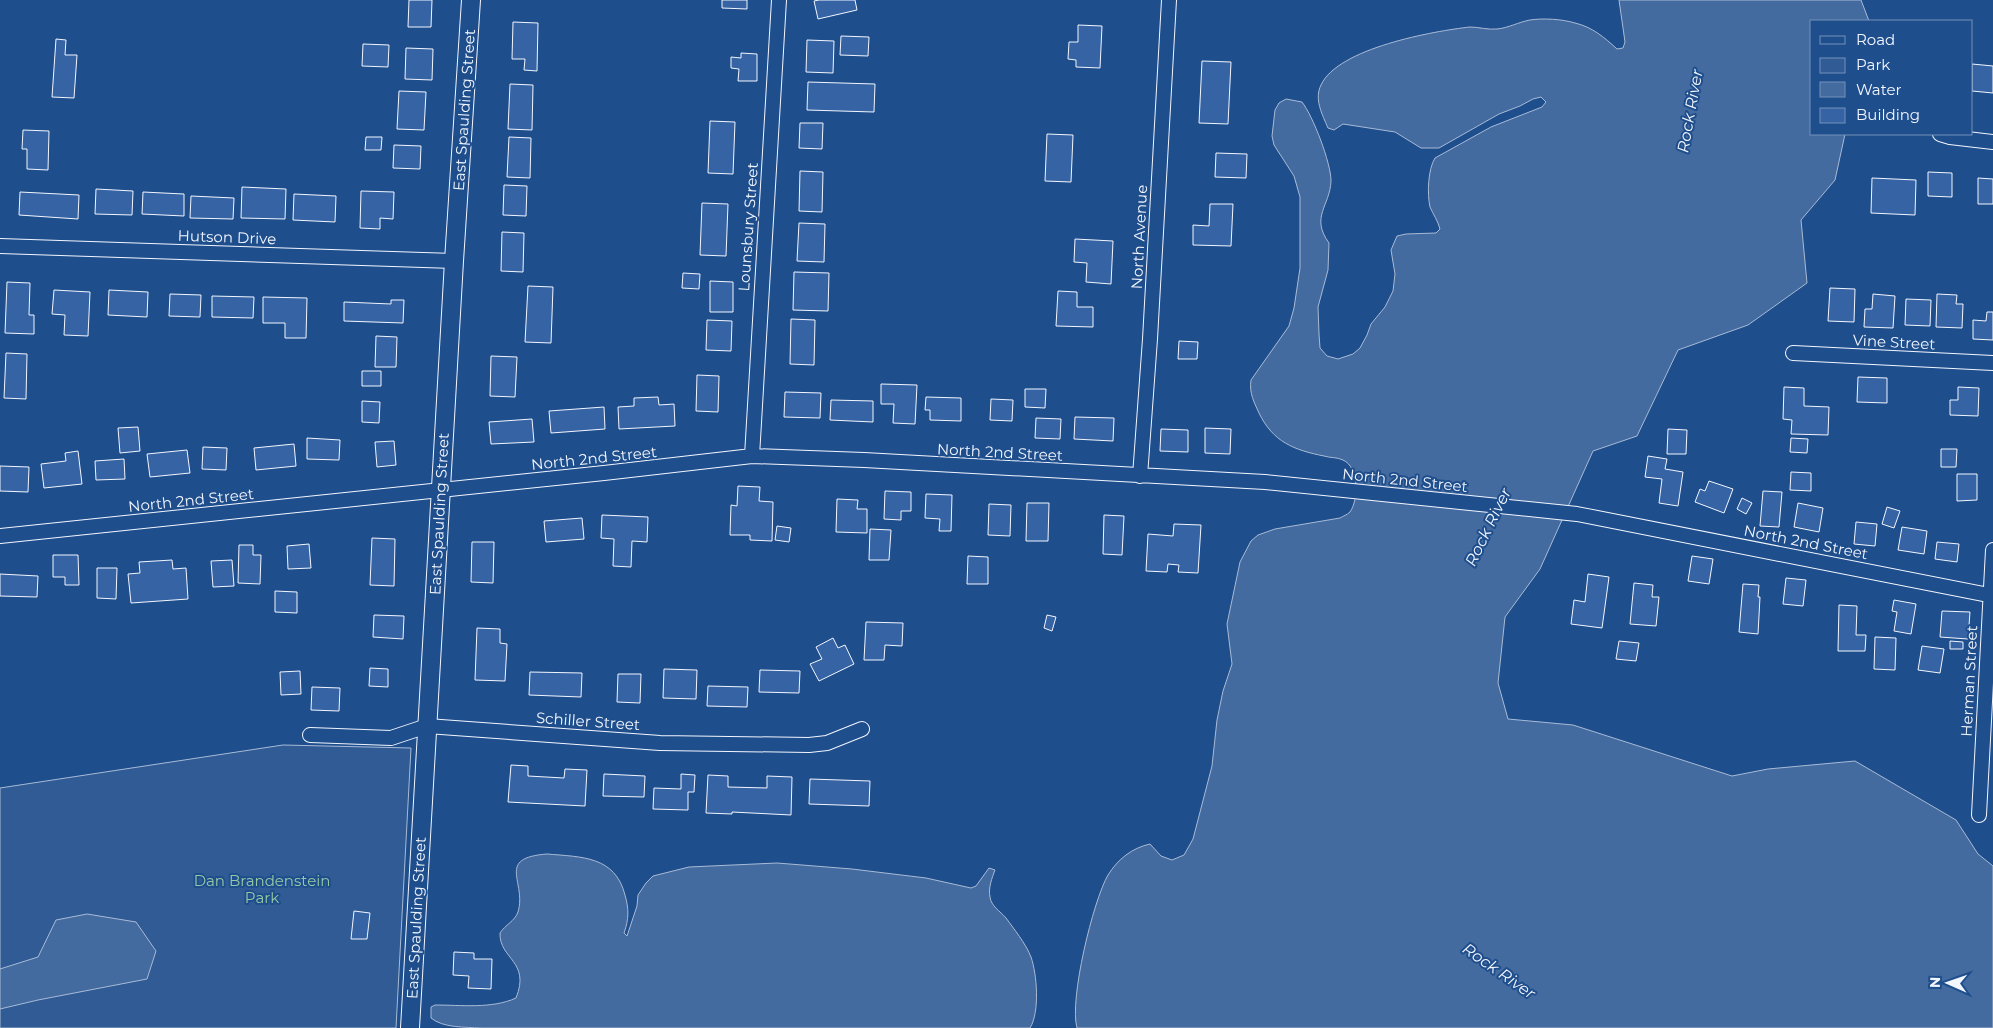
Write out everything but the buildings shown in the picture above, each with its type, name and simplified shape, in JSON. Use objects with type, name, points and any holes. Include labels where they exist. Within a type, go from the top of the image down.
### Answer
[{"type":"street","name":"East Spaulding Street","points":[[410,1028],[454,261],[471,0]]},
{"type":"street","name":"Lounsbury Street","points":[[752,456],[779,0]]},
{"type":"street","name":"North Avenue","points":[[1140,476],[1169,0]]},
{"type":"street","points":[[1943,135],[1993,142]]},
{"type":"street","name":"Hutson Drive","points":[[0,246],[454,261]]},
{"type":"street","name":"Vine Street","points":[[1793,352],[1993,364]]},
{"type":"street","name":"North 2nd Street","points":[[0,536],[441,491],[752,456],[1265,482],[1577,514],[1992,596]]},
{"type":"street","name":"Herman Street","points":[[1979,815],[1993,550]]},
{"type":"street","name":"Schiller Street","points":[[310,735],[391,738],[427,726],[660,743],[809,745],[827,742],[862,729]]},
{"type":"green space","name":"Dan Brandenstein Park","points":[[283,745],[411,748],[396,1028],[0,1028],[0,788]]},
{"type":"water","name":"Rock River","points":[[1619,0],[1861,0],[1869,20],[1810,20],[1810,135],[1845,135],[1835,180],[1801,220],[1807,283],[1748,325],[1678,350],[1637,436],[1593,451],[1540,569],[1505,617],[1498,683],[1508,719],[1573,725],[1732,776],[1768,769],[1855,761],[1956,820],[1978,854],[1993,866],[1993,1028],[1077,1028],[1075,1014],[1079,974],[1089,927],[1108,875],[1121,859],[1137,848],[1150,844],[1161,856],[1172,860],[1184,855],[1193,839],[1212,766],[1217,720],[1223,691],[1232,664],[1227,624],[1240,562],[1251,541],[1258,535],[1275,529],[1340,518],[1350,512],[1355,499],[1355,476],[1348,464],[1341,459],[1303,451],[1278,438],[1259,413],[1251,393],[1251,380],[1289,326],[1294,308],[1300,268],[1300,197],[1294,176],[1274,145],[1272,136],[1275,110],[1279,103],[1286,99],[1302,102],[1316,128],[1328,163],[1331,181],[1330,190],[1322,212],[1321,226],[1329,243],[1328,270],[1318,307],[1319,334],[1320,348],[1327,356],[1338,359],[1353,354],[1360,348],[1371,324],[1385,307],[1393,291],[1395,274],[1391,250],[1397,236],[1436,233],[1440,229],[1430,207],[1429,195],[1430,175],[1435,158],[1491,127],[1542,107],[1546,102],[1541,97],[1533,99],[1499,114],[1439,148],[1421,148],[1395,132],[1343,124],[1334,130],[1328,128],[1318,96],[1321,85],[1331,72],[1346,61],[1366,51],[1412,37],[1470,27],[1501,28],[1535,19],[1558,20],[1587,27],[1598,33],[1617,49],[1623,48],[1625,42]]},
{"type":"water","points":[[547,854],[573,856],[595,861],[614,873],[620,882],[628,909],[628,919],[624,933],[627,936],[637,906],[638,895],[646,883],[653,876],[689,867],[777,863],[852,869],[926,878],[971,888],[976,886],[989,868],[995,870],[990,887],[991,900],[1023,942],[1033,964],[1036,983],[1036,1003],[1033,1021],[1030,1028],[481,1028],[442,1024],[431,1018],[431,1007],[435,1005],[487,1005],[516,998],[520,986],[520,976],[513,961],[504,949],[500,933],[515,918],[518,912],[520,901],[516,873],[517,866],[531,856]]},
{"type":"water","points":[[87,914],[136,922],[156,951],[147,979],[0,1009],[0,969],[38,957],[56,920]]}]
